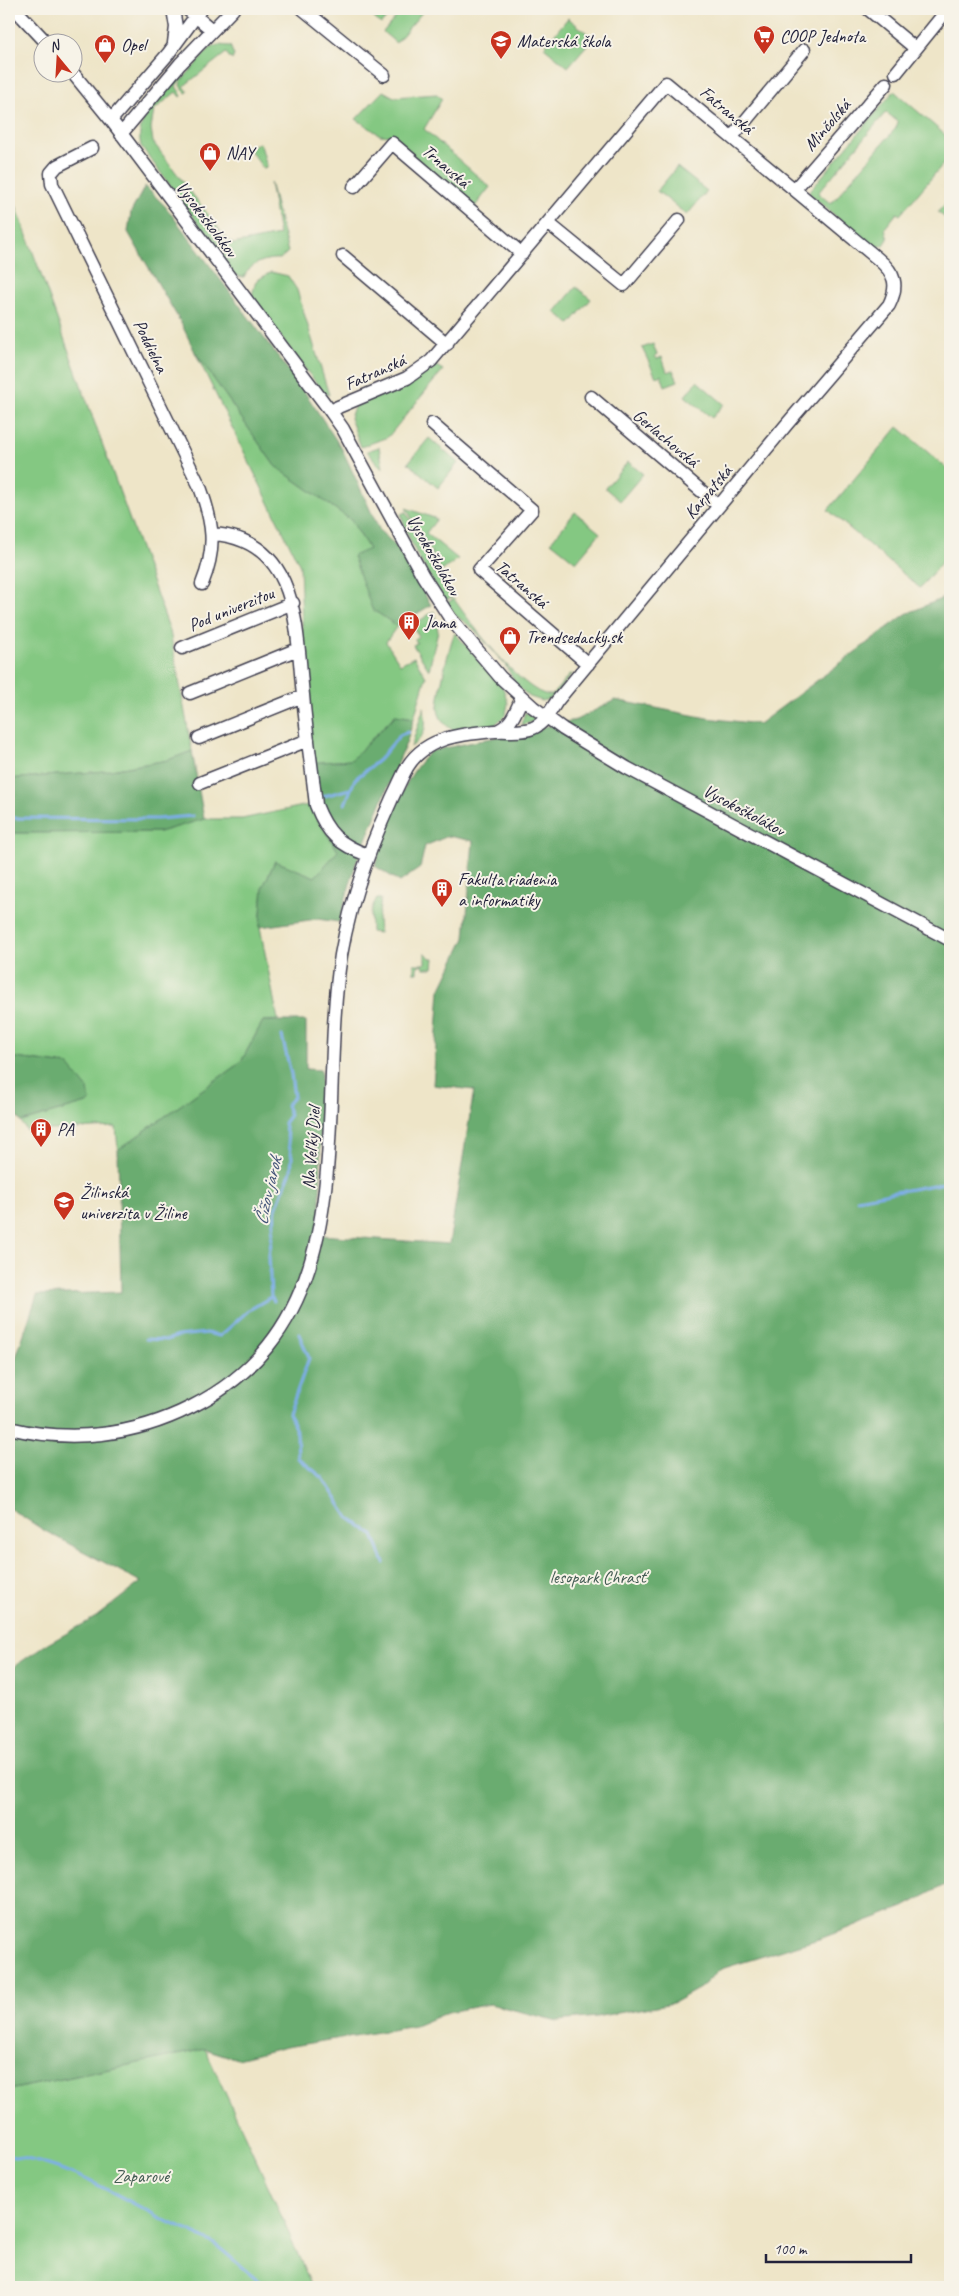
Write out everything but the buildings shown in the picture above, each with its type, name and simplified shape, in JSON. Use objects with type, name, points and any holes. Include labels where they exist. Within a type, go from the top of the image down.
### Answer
[{"type":"street","points":[[15,9],[37,32]]},
{"type":"street","points":[[173,9],[176,27],[174,45]]},
{"type":"street","points":[[122,134],[212,30],[234,9]]},
{"type":"street","points":[[304,9],[384,76]]},
{"type":"street","points":[[868,9],[916,48]]},
{"type":"street","points":[[896,73],[948,9]]},
{"type":"street","points":[[111,120],[174,45],[194,11],[212,30]]},
{"type":"street","points":[[732,137],[804,50]]},
{"type":"street","name":"Vysokoškolákov","points":[[80,82],[122,134],[331,412],[352,444],[423,576],[442,605],[474,648],[522,698],[546,717],[627,768],[950,940]]},
{"type":"street","name":"Fatranská","points":[[331,412],[338,407],[420,371],[447,344],[666,83],[889,268],[894,275],[896,289]]},
{"type":"street","name":"Minčolská","points":[[795,189],[886,84]]},
{"type":"street","name":"Trnavská","points":[[354,187],[392,143],[522,254]]},
{"type":"street","name":"Poddielna","points":[[92,148],[57,166],[50,174],[52,184],[200,487],[209,512],[213,534],[212,549],[202,584]]},
{"type":"street","points":[[548,223],[624,285],[679,220]]},
{"type":"street","points":[[343,256],[447,344]]},
{"type":"street","name":"Karpatská","points":[[546,717],[588,664],[889,305],[896,289]]},
{"type":"street","name":"Gerlachovská","points":[[591,397],[720,506]]},
{"type":"street","name":"Tatranská","points":[[432,424],[532,510],[479,570],[588,664]]},
{"type":"street","name":"Pod univerzitou","points":[[213,534],[239,538],[261,552],[280,575],[293,603],[316,805],[324,826],[338,840],[368,855]]},
{"type":"street","name":"Pod univerzitou","points":[[182,648],[293,603]]},
{"type":"street","points":[[190,693],[298,649]]},
{"type":"street","points":[[199,738],[303,696]]},
{"type":"street","points":[[497,731],[514,718],[522,698]]},
{"type":"street","name":"Na Veľký Diel","points":[[9,1428],[46,1435],[87,1436],[124,1431],[164,1420],[201,1403],[230,1383],[265,1350],[287,1319],[302,1288],[320,1232],[328,1177],[338,978],[345,932],[368,855],[405,770],[418,751],[440,740],[497,731],[517,731],[534,728],[546,717]]},
{"type":"street","points":[[200,784],[308,740]]},
{"type":"green space","points":[[364,9],[394,9],[381,24]]},
{"type":"green space","points":[[403,9],[425,9],[396,43],[383,32]]},
{"type":"green space","points":[[568,18],[593,38],[568,67],[544,47]]},
{"type":"green space","points":[[218,45],[230,46],[234,55],[232,60],[226,53],[184,86],[188,92],[186,93],[180,86],[181,81],[210,48]]},
{"type":"green space","points":[[184,70],[185,72],[176,86],[182,96],[180,97],[176,92],[154,110],[151,128],[153,142],[224,236],[233,244],[279,235],[270,182],[288,252],[280,259],[259,262],[250,268],[244,277],[236,275],[231,271],[141,146],[140,135],[146,114],[160,95]]},
{"type":"green space","points":[[383,91],[394,97],[437,94],[442,99],[424,129],[490,187],[473,209],[390,136],[380,135],[356,119]]},
{"type":"green space","points":[[894,91],[950,139],[950,156],[900,215],[897,213],[885,228],[888,239],[884,245],[877,247],[870,245],[808,193]],"holes":[[[886,112],[898,122],[896,128],[835,200],[830,203],[818,193]]]},
{"type":"green space","points":[[259,143],[267,167],[263,168],[248,148]]},
{"type":"green space","points":[[677,167],[707,191],[687,215],[657,191]]},
{"type":"green space","points":[[9,186],[170,631],[192,751],[168,760],[105,771],[9,779]]},
{"type":"green space","points":[[145,186],[165,206],[304,391],[342,449],[380,531],[397,547],[431,605],[397,626],[372,609],[353,556],[369,549],[351,520],[275,466],[195,352],[181,323],[128,232],[131,212]]},
{"type":"green space","points":[[950,198],[950,222],[938,212]]},
{"type":"green space","points":[[271,272],[288,276],[297,290],[329,395],[324,393],[253,302],[252,295],[256,281]]},
{"type":"green space","points":[[576,287],[591,299],[570,324],[555,312]]},
{"type":"green space","points":[[653,344],[657,359],[662,357],[667,372],[673,370],[678,381],[665,386],[661,375],[656,377],[642,348]]},
{"type":"green space","points":[[195,352],[275,466],[351,520],[369,549],[372,609],[397,626],[386,642],[400,664],[414,657],[426,677],[414,718],[395,715],[351,760],[307,763],[300,566]]},
{"type":"green space","points":[[433,364],[443,370],[388,437],[361,447],[350,418],[354,407]]},
{"type":"green space","points":[[697,381],[724,404],[712,418],[685,396]]},
{"type":"green space","points":[[898,427],[950,471],[950,552],[920,588],[828,510]]},
{"type":"green space","points":[[429,438],[458,463],[438,488],[408,463]]},
{"type":"green space","points":[[379,447],[383,468],[382,469],[367,451]]},
{"type":"green space","points":[[628,462],[643,474],[620,501],[605,488]]},
{"type":"green space","points":[[406,508],[437,519],[426,533],[458,559],[442,571]]},
{"type":"green space","points":[[406,512],[453,597],[445,601],[420,559],[404,526],[401,514]]},
{"type":"green space","points":[[575,512],[600,533],[576,562],[551,542]]},
{"type":"green space","name":"lesopark Chrasť","points":[[950,595],[950,1882],[904,1907],[822,1938],[721,1969],[700,1988],[673,2003],[596,2017],[558,2021],[490,2004],[448,2012],[415,2026],[286,2047],[237,2059],[205,2049],[9,2090],[9,1670],[44,1646],[96,1617],[141,1582],[45,1531],[9,1508],[9,1378],[37,1295],[121,1292],[118,1150],[241,1062],[263,1021],[306,1021],[306,1069],[321,1070],[320,1235],[449,1244],[474,1090],[433,1085],[440,990],[465,938],[473,841],[448,836],[425,846],[420,868],[400,882],[375,866],[397,804],[412,774],[421,761],[431,751],[576,720],[615,700],[707,718],[759,724],[906,614]]},
{"type":"green space","points":[[454,599],[484,640],[527,684],[541,692],[552,695],[572,674],[552,698],[542,701],[530,697],[517,686],[506,666],[473,628],[456,616],[447,603]]},
{"type":"green space","points":[[434,611],[438,631],[429,670],[413,645],[417,643],[415,639],[419,636],[412,626]]},
{"type":"green space","points":[[455,633],[503,688],[508,703],[506,714],[495,725],[454,731],[441,719],[438,703],[450,647]]},
{"type":"green space","points":[[424,707],[425,730],[411,747]]},
{"type":"green space","points":[[525,712],[537,720],[521,725]]},
{"type":"green space","points":[[396,715],[414,718],[407,741],[356,863],[339,922],[317,919],[260,927],[263,887],[275,861],[315,877],[338,851],[308,805],[307,763],[351,760]]},
{"type":"green space","points":[[192,751],[204,819],[159,832],[9,833],[9,779],[105,771],[168,760]]},
{"type":"green space","points":[[308,805],[338,851],[315,877],[275,861],[263,887],[260,927],[278,1020],[263,1021],[241,1062],[118,1150],[116,1127],[27,1131],[21,1122],[90,1102],[68,1065],[9,1057],[9,833],[159,832],[204,819],[242,819]]},
{"type":"green space","points":[[377,899],[381,899],[378,919],[379,933],[371,932],[372,910]]},
{"type":"green space","points":[[425,952],[430,958],[434,958],[433,968],[424,968],[421,964],[425,964]]},
{"type":"green space","points":[[414,964],[421,964],[417,967],[417,973],[414,973]]},
{"type":"green space","points":[[9,1057],[68,1065],[88,1089],[90,1102],[21,1122],[9,1106]]},
{"type":"green space","name":"Zaparové","points":[[205,2049],[312,2287],[9,2287],[9,2090]]},
{"type":"waterway","name":"Čížov jarok","points":[[345,804],[355,779],[379,760],[400,735],[408,732]]},
{"type":"waterway","points":[[324,796],[350,789]]},
{"type":"waterway","points":[[9,818],[157,819],[193,816]]},
{"type":"waterway","name":"Čížov jarok","points":[[274,1301],[271,1297],[269,1256],[276,1208],[291,1171],[292,1157],[284,1123],[290,1115],[286,1105],[294,1097],[282,1036]]},
{"type":"waterway","points":[[857,1199],[950,1182]]},
{"type":"waterway","points":[[146,1339],[167,1340],[178,1336],[207,1333],[220,1336],[249,1310],[271,1297]]},
{"type":"waterway","name":"Čížov jarok","points":[[299,1334],[309,1358],[289,1414],[297,1433],[298,1458],[323,1478],[348,1517],[373,1535],[384,1563]]},
{"type":"waterway","points":[[9,2156],[50,2165],[69,2172],[202,2237],[221,2249],[268,2287]]},
{"type":"place","name":"COOP Jednota","points":[[764,55]]},
{"type":"place","name":"Materská škola","points":[[501,60]]},
{"type":"place","name":"Opel","points":[[105,64]]},
{"type":"place","name":"NAY","points":[[210,172]]},
{"type":"place","name":"Jama","points":[[409,641]]},
{"type":"place","name":"Trendsedacky.sk","points":[[510,656]]},
{"type":"place","name":"Fakulta riadenia a informatiky","points":[[442,908]]},
{"type":"place","name":"PA","points":[[41,1148]]},
{"type":"place","name":"Žilinská univerzita v Žiline","points":[[64,1221]]}]
